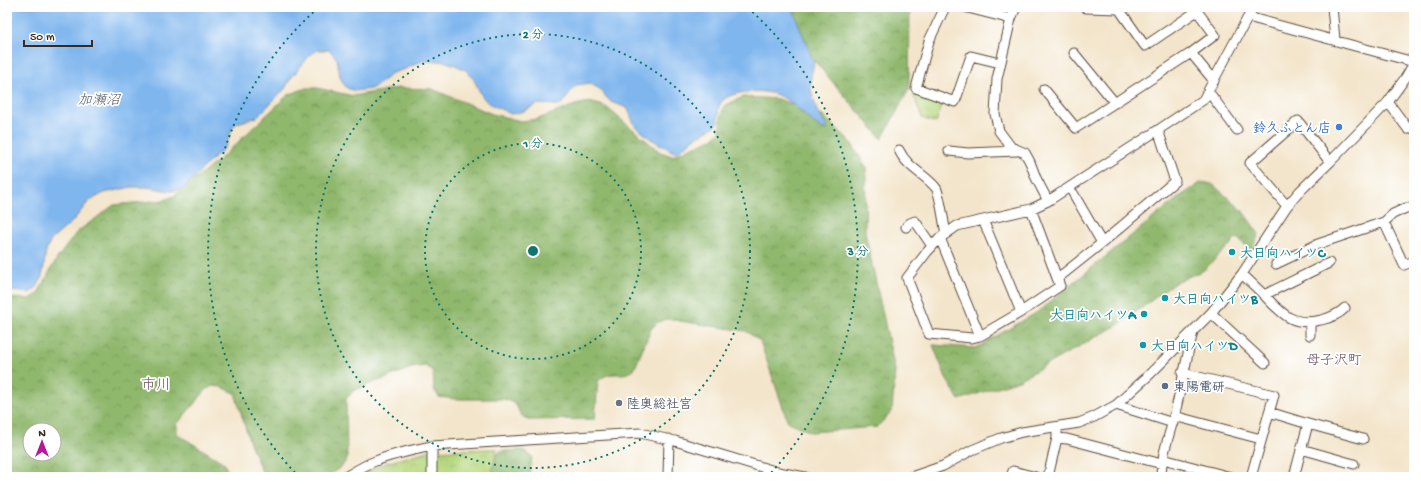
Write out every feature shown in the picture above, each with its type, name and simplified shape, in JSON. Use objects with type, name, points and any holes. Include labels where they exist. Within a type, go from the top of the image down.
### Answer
[{"type":"street","points":[[945,7],[929,41],[916,88],[955,102],[971,56],[1000,63]]},
{"type":"street","points":[[964,7],[1011,19]]},
{"type":"street","points":[[1016,7],[1011,19],[1000,63],[997,79],[995,114],[999,131],[1011,147],[1025,154],[1048,200]]},
{"type":"street","points":[[1031,209],[1060,286],[1021,312],[980,336],[972,338],[929,334],[907,278],[932,246],[957,226],[1031,209],[1048,200],[1203,100],[1253,7]]},
{"type":"street","points":[[1332,7],[1335,40]]},
{"type":"street","points":[[1044,89],[1076,128],[1191,53],[1215,35],[1196,9],[1145,46],[1121,8],[1086,8]]},
{"type":"street","points":[[911,477],[943,466],[972,450],[1001,438],[1022,432],[1079,423],[1116,406],[1211,313],[1242,274],[1287,206],[1388,102],[1414,63],[1248,16]]},
{"type":"street","points":[[1074,53],[1114,103]]},
{"type":"street","points":[[1191,53],[1214,81]]},
{"type":"street","points":[[1208,91],[1237,130]]},
{"type":"street","points":[[1388,102],[1408,129],[1414,126]]},
{"type":"street","points":[[1287,206],[1250,163],[1298,121],[1330,162]]},
{"type":"street","points":[[1058,278],[1175,181],[1158,130]]},
{"type":"street","points":[[900,150],[912,168],[937,189],[943,236],[980,336]]},
{"type":"street","points":[[949,152],[968,153],[1017,151]]},
{"type":"street","points":[[1073,193],[1102,243]]},
{"type":"street","points":[[1276,264],[1318,244],[1384,222],[1393,214],[1406,208],[1414,208]]},
{"type":"street","points":[[983,220],[1021,312]]},
{"type":"street","points":[[906,228],[910,222],[915,221],[932,246]]},
{"type":"street","points":[[1384,222],[1404,265],[1414,261]]},
{"type":"street","points":[[1264,295],[1329,263]]},
{"type":"street","points":[[1242,274],[1281,313],[1299,322],[1328,319],[1345,308]]},
{"type":"street","points":[[1211,313],[1265,363]]},
{"type":"street","points":[[1310,322],[1310,335]]},
{"type":"street","points":[[1161,477],[1162,462],[1193,332]]},
{"type":"street","points":[[1182,373],[1274,395],[1251,477]]},
{"type":"street","points":[[1116,406],[1261,439]]},
{"type":"street","points":[[1269,412],[1364,439]]},
{"type":"street","points":[[1294,477],[1308,424]]},
{"type":"street","points":[[1048,477],[1057,438],[1056,427]]},
{"type":"street","points":[[345,477],[372,462],[408,450],[432,446],[640,433],[778,472],[805,477]]},
{"type":"street","points":[[1057,438],[1067,439],[1231,477]]},
{"type":"street","points":[[668,477],[669,440]]},
{"type":"street","points":[[432,446],[432,477]]},
{"type":"street","points":[[1301,449],[1354,464]]},
{"type":"street","points":[[1012,477],[1013,471],[1036,477]]},
{"type":"green space","points":[[788,7],[910,7],[909,89],[882,139],[798,42]]},
{"type":"green space","points":[[306,88],[317,88],[353,96],[398,88],[432,89],[492,114],[521,121],[538,119],[575,105],[590,102],[606,107],[660,152],[672,156],[712,139],[720,132],[721,117],[724,106],[743,97],[778,99],[823,116],[850,141],[866,167],[865,232],[895,370],[892,412],[877,427],[811,432],[788,422],[760,341],[746,331],[667,319],[658,322],[651,329],[634,370],[625,374],[608,375],[598,381],[595,419],[528,420],[520,414],[516,404],[504,399],[455,399],[439,397],[434,390],[433,370],[425,366],[411,368],[353,391],[346,399],[347,460],[340,468],[325,477],[264,477],[250,443],[235,393],[222,387],[212,386],[205,391],[177,424],[177,434],[224,463],[230,477],[17,477],[13,471],[7,468],[7,298],[29,299],[37,295],[56,260],[77,232],[114,205],[164,200],[174,196],[219,160],[288,95]]},
{"type":"green space","points":[[913,93],[942,103],[936,123],[922,118]]},
{"type":"green space","points":[[1202,182],[1212,184],[1241,209],[1259,234],[1251,250],[1237,238],[1204,270],[1176,282],[1121,323],[1019,380],[959,400],[947,380],[933,345],[976,348],[1036,313],[1179,197]]},
{"type":"green space","points":[[497,449],[491,477],[356,477],[386,463],[428,451]]},
{"type":"green space","points":[[524,450],[532,457],[529,477],[484,477],[494,458],[500,451]]},
{"type":"water","name":"加瀬沼","points":[[7,7],[792,7],[814,63],[811,76],[811,90],[817,111],[826,125],[827,130],[821,128],[795,106],[780,96],[771,93],[743,92],[723,100],[719,106],[718,120],[715,126],[693,139],[679,151],[674,152],[651,139],[635,126],[628,109],[611,102],[600,89],[589,83],[577,85],[573,88],[563,103],[558,105],[538,104],[524,111],[511,114],[488,103],[467,71],[444,61],[422,61],[392,73],[378,85],[370,89],[355,91],[347,88],[343,83],[340,76],[337,59],[333,54],[329,50],[318,50],[310,55],[291,78],[284,90],[257,117],[237,123],[233,127],[225,148],[184,188],[170,191],[147,187],[131,187],[104,193],[89,201],[72,222],[51,240],[46,251],[41,280],[37,287],[29,293],[15,291],[7,293]]},
{"type":"place","name":"鈴久ふとん店","points":[[1339,127]]},
{"type":"place","name":"大日向ハイツC","points":[[1232,252]]},
{"type":"place","name":"大日向ハイツB","points":[[1165,298]]},
{"type":"place","name":"大日向ハイツA","points":[[1144,314]]},
{"type":"place","name":"大日向ハイツD","points":[[1143,345]]},
{"type":"place","name":"東陽電研","points":[[1165,386]]},
{"type":"place","name":"陸奥総社宮","points":[[619,403]]},
{"type":"district","name":"母子沢町","points":[[1334,359]]},
{"type":"district","name":"市川","points":[[156,384]]}]
